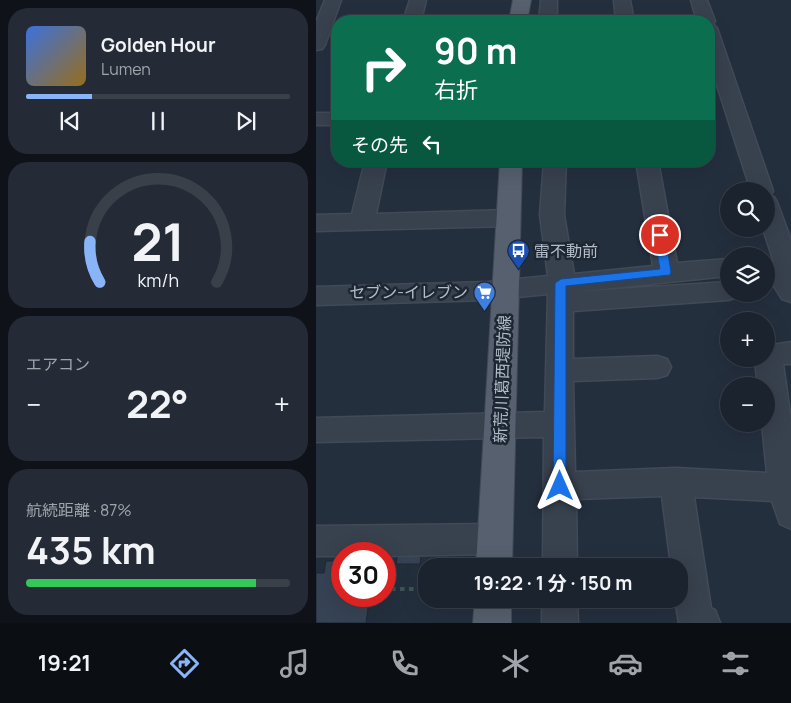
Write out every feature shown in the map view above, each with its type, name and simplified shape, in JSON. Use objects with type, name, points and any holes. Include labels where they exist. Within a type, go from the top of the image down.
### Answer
[{"type":"main road","points":[[519,15],[522,0]]},
{"type":"main road","name":"新荒川葛西堤防線","points":[[495,553],[511,167]]},
{"type":"main road","points":[[492,623],[493,608]]},
{"type":"street","points":[[316,45],[333,0]]},
{"type":"street","points":[[414,15],[418,0]]},
{"type":"street","points":[[548,15],[549,0]]},
{"type":"street","points":[[622,0],[624,15]]},
{"type":"street","points":[[699,0],[704,15]]},
{"type":"street","points":[[715,48],[759,182]]},
{"type":"street","points":[[715,88],[729,88]]},
{"type":"street","points":[[316,119],[331,119]]},
{"type":"street","points":[[362,222],[375,167]]},
{"type":"street","points":[[555,167],[552,215],[562,272],[559,371],[560,558]]},
{"type":"street","points":[[648,167],[666,272]]},
{"type":"street","points":[[316,222],[508,218]]},
{"type":"street","points":[[773,237],[781,276]]},
{"type":"street","points":[[561,292],[666,272],[720,268]]},
{"type":"street","points":[[316,296],[506,289],[561,292],[720,291]]},
{"type":"street","points":[[560,486],[676,482],[788,496],[769,361],[775,354],[791,353]]},
{"type":"street","points":[[559,371],[657,366]]},
{"type":"street","points":[[316,430],[559,424]]},
{"type":"street","points":[[676,482],[696,619],[702,623]]},
{"type":"street","points":[[316,541],[495,553]]},
{"type":"street","points":[[560,608],[560,623]]},
{"type":"path","points":[[396,588],[418,589]]},
{"type":"building","points":[[399,548],[422,548],[418,564],[396,564]]},
{"type":"building","points":[[326,561],[331,561],[331,607],[368,607],[366,623],[316,623],[316,573],[324,573]]},
{"type":"place","name":"雷不動前","points":[[518,270]]},
{"type":"place","name":"セブン-イレブン","points":[[484,311]]},
{"type":"route","points":[[560,486],[559,371],[561,283],[666,272],[660,235]]}]
